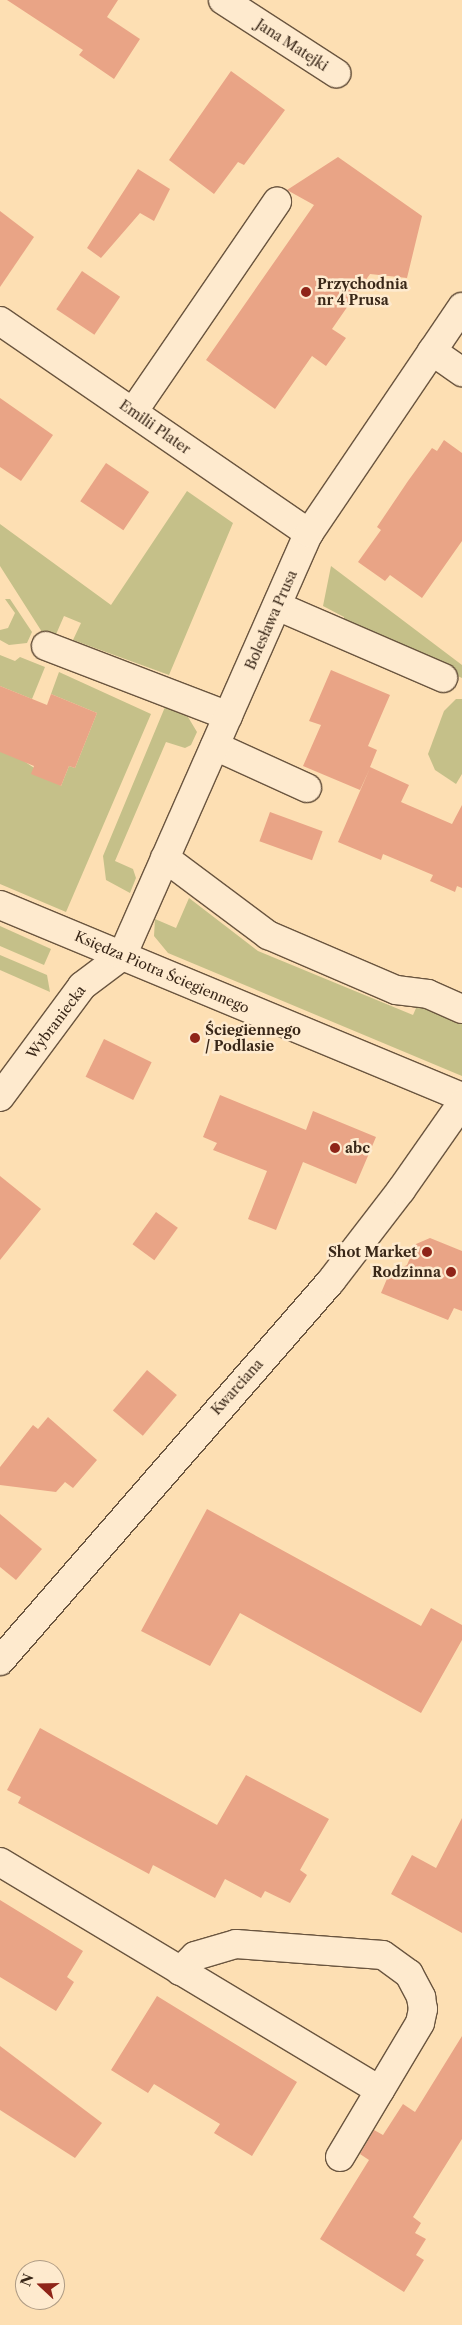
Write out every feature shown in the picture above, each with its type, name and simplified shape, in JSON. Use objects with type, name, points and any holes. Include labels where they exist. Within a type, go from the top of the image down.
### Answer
[{"type":"street","name":"Jana Matejki","points":[[223,0],[336,73]]},
{"type":"street","points":[[133,412],[277,202]]},
{"type":"street","name":"Bolesława Prusa","points":[[122,956],[309,533],[462,307]]},
{"type":"street","name":"Emilii Plater","points":[[0,321],[309,533]]},
{"type":"street","points":[[432,351],[462,372]]},
{"type":"street","points":[[277,606],[443,678]]},
{"type":"street","points":[[46,646],[228,716]]},
{"type":"street","points":[[215,746],[307,788]]},
{"type":"street","points":[[165,858],[268,935],[396,990],[428,994],[462,1009]]},
{"type":"street","name":"Księdza Piotra Ściegiennego","points":[[0,904],[462,1097]]},
{"type":"street","name":"Wybraniecka","points":[[0,1097],[82,986],[122,956]]},
{"type":"street","name":"Kwarciana","points":[[0,1661],[331,1281],[401,1190],[462,1103]]},
{"type":"street","points":[[0,1862],[380,2090]]},
{"type":"street","points":[[180,1971],[195,1956],[236,1944],[383,1955],[409,1974],[423,2009],[420,2023],[340,2157]]},
{"type":"shaded area","points":[[187,491],[233,523],[169,675],[73,640],[81,623],[64,616],[54,639],[42,632],[0,566],[0,524],[111,605]]},
{"type":"shaded area","points":[[331,566],[462,665],[462,678],[344,625],[344,617],[323,606]]},
{"type":"shaded area","points":[[5,599],[10,599],[32,632],[27,643],[9,645],[0,640],[0,630],[8,628],[15,613]]},
{"type":"shaded area","points":[[0,655],[15,661],[20,657],[45,667],[32,699],[0,686]]},
{"type":"shaded area","points":[[59,672],[151,714],[66,912],[0,884],[0,745],[61,786],[69,766],[75,768],[97,713],[51,694]]},
{"type":"shaded area","points":[[456,699],[462,699],[462,774],[456,784],[435,770],[428,754],[444,711]]},
{"type":"shaded area","points":[[165,707],[188,717],[197,732],[191,745],[185,748],[166,742],[115,861],[133,869],[136,878],[130,893],[106,880],[103,856]]},
{"type":"shaded area","points":[[189,898],[258,951],[413,1015],[420,999],[462,1016],[462,1076],[168,953],[154,936],[155,919],[176,928]]},
{"type":"shaded area","points":[[0,926],[51,949],[44,965],[0,946]]},
{"type":"shaded area","points":[[0,955],[47,975],[50,992],[0,970]]},
{"type":"building","points":[[7,0],[118,0],[107,17],[140,39],[114,79],[79,55],[83,50]]},
{"type":"building","points":[[231,71],[285,110],[244,165],[238,162],[214,194],[169,160]]},
{"type":"building","name":"Przychodnia nr 4 Prusa","points":[[338,157],[422,216],[407,278],[370,274],[332,329],[346,338],[326,366],[312,356],[275,409],[206,360],[314,205],[287,190]]},
{"type":"building","points":[[138,169],[170,189],[154,221],[140,213],[101,258],[87,248]]},
{"type":"building","points":[[0,211],[34,237],[0,287]]},
{"type":"building","points":[[82,271],[120,297],[94,335],[56,309]]},
{"type":"building","points":[[0,398],[53,435],[21,481],[0,467]]},
{"type":"building","points":[[444,440],[462,453],[462,541],[422,598],[390,575],[385,581],[358,562],[381,530],[377,527],[408,481],[432,448],[437,451]]},
{"type":"building","points":[[106,463],[149,492],[123,530],[80,501]]},
{"type":"building","points":[[331,670],[390,695],[368,746],[377,750],[370,767],[409,785],[401,802],[452,824],[462,805],[462,888],[457,886],[455,892],[430,881],[433,875],[383,854],[381,860],[338,842],[370,768],[360,790],[303,766],[321,725],[309,721]]},
{"type":"building","points":[[0,686],[47,705],[51,694],[97,713],[75,768],[69,766],[61,786],[31,774],[34,766],[0,752]]},
{"type":"building","points":[[270,812],[323,831],[312,860],[259,841]]},
{"type":"building","points":[[104,1039],[152,1062],[133,1100],[86,1077]]},
{"type":"building","points":[[220,1095],[306,1130],[313,1111],[376,1137],[356,1184],[303,1162],[276,1230],[248,1219],[267,1171],[213,1150],[217,1143],[203,1137]]},
{"type":"building","points":[[0,1176],[41,1209],[0,1260]]},
{"type":"building","points":[[156,1212],[178,1228],[154,1260],[132,1244]]},
{"type":"building","points":[[430,1238],[462,1251],[462,1311],[454,1308],[448,1320],[381,1293],[389,1274],[407,1265],[416,1244]]},
{"type":"building","points":[[147,1370],[177,1395],[143,1436],[113,1411]]},
{"type":"building","points":[[48,1417],[97,1460],[73,1488],[65,1482],[56,1492],[0,1485],[0,1467],[33,1425],[38,1429]]},
{"type":"building","points":[[207,1509],[421,1626],[431,1608],[462,1625],[462,1640],[421,1713],[240,1613],[210,1666],[141,1631]]},
{"type":"building","points":[[0,1514],[42,1549],[16,1580],[0,1567]]},
{"type":"building","points":[[40,1728],[217,1825],[246,1775],[329,1819],[300,1870],[307,1875],[290,1903],[265,1891],[261,1898],[225,1879],[215,1898],[153,1865],[149,1874],[18,1803],[21,1797],[7,1790]]},
{"type":"building","points":[[462,1818],[462,1933],[391,1894],[412,1855],[436,1868]]},
{"type":"building","points":[[0,1900],[83,1951],[67,1977],[74,1982],[56,2011],[0,1977]]},
{"type":"building","points":[[157,1996],[297,2082],[252,2156],[214,2133],[220,2124],[154,2084],[148,2093],[111,2070]]},
{"type":"building","points":[[462,2036],[462,2139],[413,2217],[421,2223],[415,2233],[426,2239],[416,2255],[424,2260],[404,2292],[320,2239],[369,2160],[360,2154],[374,2130],[383,2135],[403,2104],[415,2112]]},
{"type":"building","points":[[0,2046],[102,2123],[75,2158],[0,2110]]},
{"type":"place","name":"Przychodnia nr 4 Prusa","points":[[306,292]]},
{"type":"place","name":"Ściegiennego / Podlasie","points":[[195,1038]]},
{"type":"place","name":"abc","points":[[335,1148]]},
{"type":"place","name":"Shot Market","points":[[427,1252]]},
{"type":"place","name":"Rodzinna","points":[[451,1272]]}]
